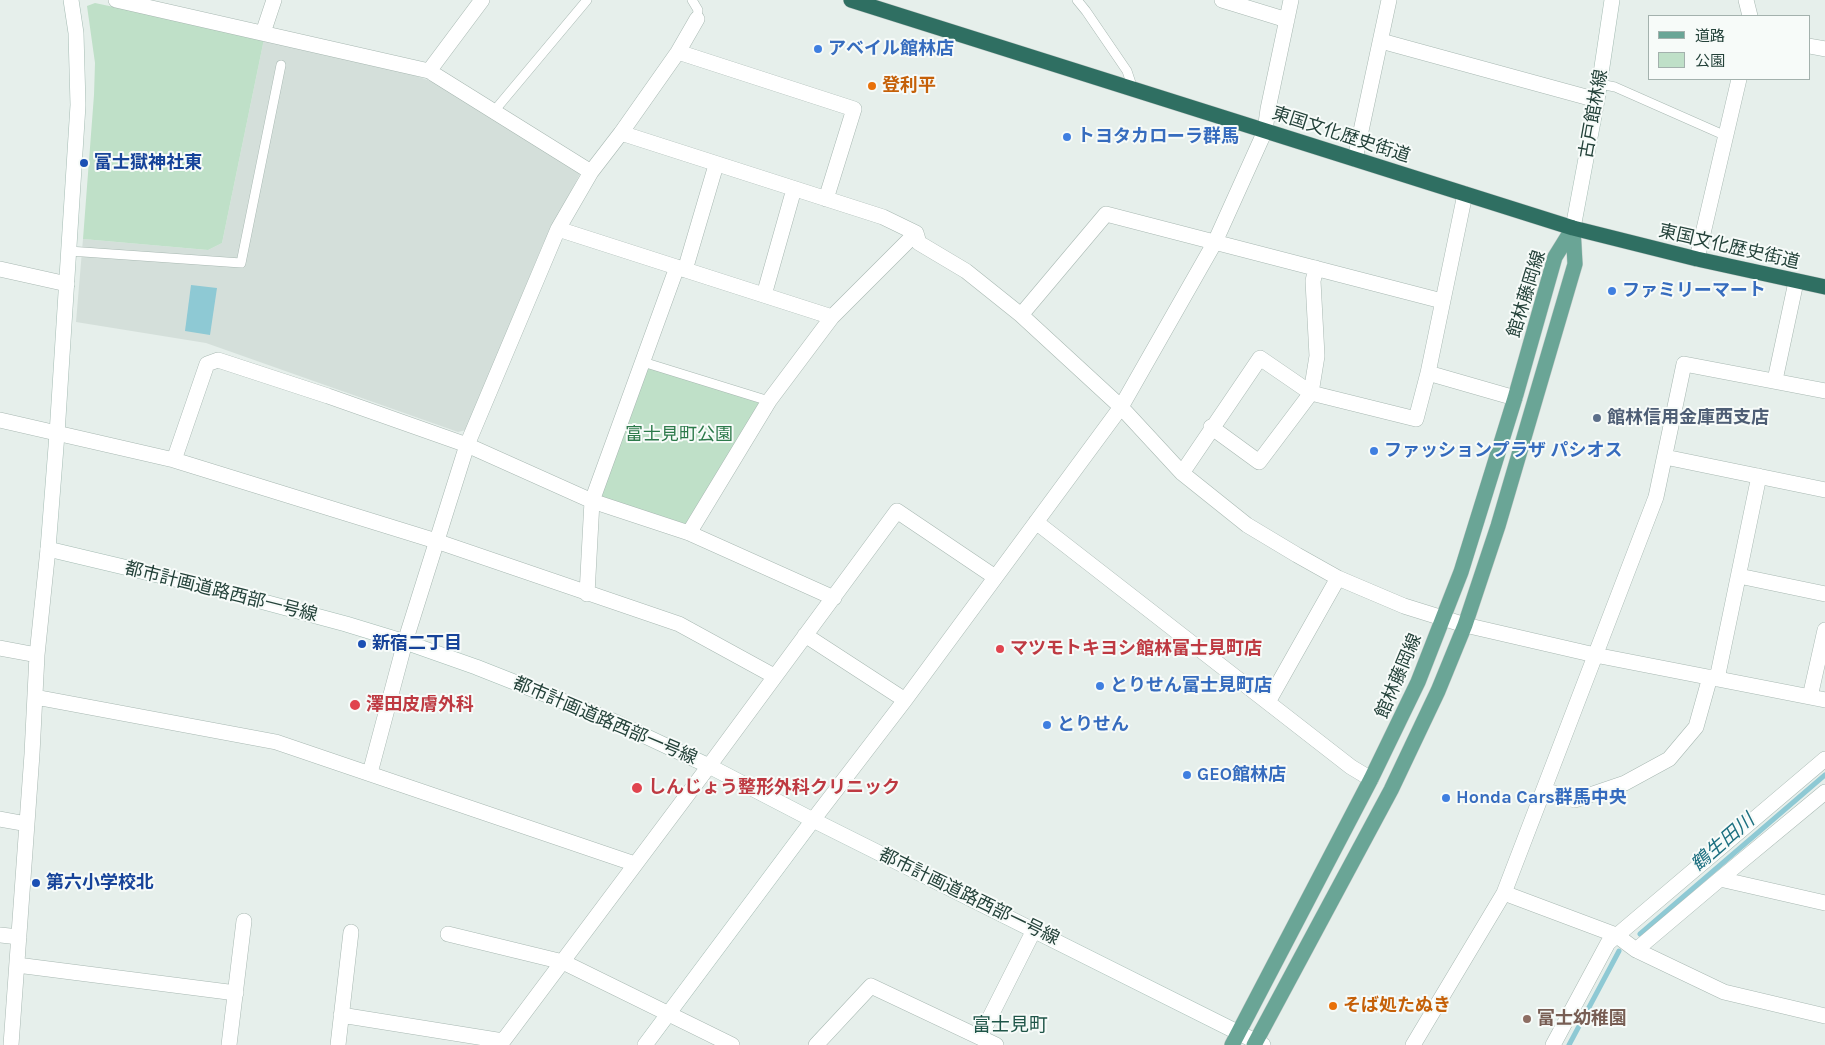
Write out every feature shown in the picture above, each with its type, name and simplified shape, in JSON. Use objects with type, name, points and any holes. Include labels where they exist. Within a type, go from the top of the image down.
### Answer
[{"type":"highway","name":"東国文化歴史街道","points":[[851,0],[1573,228],[1696,260],[1825,287]]},
{"type":"main road","name":"館林藤岡線","points":[[1235,1039],[1372,779],[1418,682],[1460,572],[1515,398],[1555,258],[1573,228]]},
{"type":"main road","name":"館林藤岡線","points":[[1258,1044],[1391,790],[1438,691],[1465,625],[1498,526],[1575,264],[1573,228]]},
{"type":"street","points":[[10,1045],[6,1015],[17,965],[37,654],[57,434],[78,105],[76,42],[71,0]]},
{"type":"street","points":[[116,0],[429,71],[495,110],[591,172]]},
{"type":"street","points":[[263,33],[274,0]]},
{"type":"street","points":[[429,71],[482,0]]},
{"type":"street","points":[[1225,0],[1287,20]]},
{"type":"street","points":[[644,1045],[905,700],[1121,407],[1215,242],[1266,131],[1268,109],[1291,0]]},
{"type":"street","points":[[1355,159],[1382,41],[1389,0]]},
{"type":"street","name":"古戸館林線","points":[[1573,228],[1600,84],[1612,0]]},
{"type":"street","points":[[1746,0],[1750,15]]},
{"type":"street","points":[[370,773],[405,642],[467,445],[558,229],[591,172],[678,52],[697,19]]},
{"type":"street","points":[[1382,41],[1597,100]]},
{"type":"street","points":[[1810,46],[1825,49]]},
{"type":"street","points":[[678,52],[854,109],[826,199]]},
{"type":"street","points":[[1696,260],[1739,80]]},
{"type":"street","points":[[621,133],[883,217],[916,233],[919,243],[966,271],[1021,315],[1121,407],[1182,473],[1247,524],[1338,578],[1404,606],[1465,625],[1595,655],[1818,699],[1825,630]]},
{"type":"street","points":[[587,594],[592,501],[643,362],[681,268],[716,165]]},
{"type":"street","points":[[764,295],[794,189]]},
{"type":"street","points":[[1182,473],[1211,427],[1260,358],[1311,393],[1416,419],[1428,373],[1465,194]]},
{"type":"street","points":[[1021,315],[1106,214],[1442,301]]},
{"type":"street","points":[[558,229],[832,317]]},
{"type":"street","points":[[689,533],[769,401],[832,317],[916,233]]},
{"type":"street","points":[[1211,427],[1259,462],[1311,393],[1318,356],[1313,281],[1316,268]]},
{"type":"street","points":[[0,269],[67,284]]},
{"type":"street","points":[[1775,380],[1796,282]]},
{"type":"street","points":[[174,460],[207,364],[218,360],[467,445],[592,501],[689,533],[834,598]]},
{"type":"street","points":[[1412,1045],[1504,893],[1656,497],[1684,364],[1825,391]]},
{"type":"street","points":[[1428,373],[1515,398]]},
{"type":"street","points":[[0,420],[174,460],[436,541],[679,624],[774,676]]},
{"type":"street","points":[[1664,457],[1825,490]]},
{"type":"street","points":[[1544,790],[1575,800],[1625,783],[1669,759],[1696,728],[1713,678],[1739,576],[1759,476]]},
{"type":"street","points":[[342,1015],[503,1041],[897,511],[995,577]]},
{"type":"street","points":[[1036,522],[1351,767],[1372,779]]},
{"type":"street","name":"都市計画道路西部一号線","points":[[48,549],[208,587],[346,624],[476,667],[613,721],[709,766],[1034,930],[1235,1039],[1258,1044]]},
{"type":"street","points":[[1739,576],[1825,594]]},
{"type":"street","points":[[1268,702],[1338,578]]},
{"type":"street","points":[[805,635],[905,700]]},
{"type":"street","points":[[0,648],[37,654]]},
{"type":"street","points":[[35,698],[268,740],[635,864]]},
{"type":"street","points":[[1553,1045],[1608,943],[1825,759]]},
{"type":"street","points":[[1636,950],[1825,792]]},
{"type":"street","points":[[0,819],[27,824]]},
{"type":"street","points":[[1720,878],[1825,903]]},
{"type":"street","points":[[1504,893],[1616,935],[1636,950],[1724,992],[1825,1016]]},
{"type":"street","points":[[229,1045],[244,921]]},
{"type":"street","points":[[980,1037],[1034,930]]},
{"type":"street","points":[[338,1045],[351,932]]},
{"type":"street","points":[[448,934],[563,962],[732,1045]]},
{"type":"street","points":[[0,935],[19,937]]},
{"type":"street","points":[[17,965],[236,993]]},
{"type":"street","points":[[816,1045],[871,986],[996,1045]]},
{"type":"lane","points":[[495,110],[587,0]]},
{"type":"lane","points":[[692,0],[698,10],[697,19]]},
{"type":"lane","points":[[1077,0],[1127,71],[1133,89]]},
{"type":"lane","points":[[69,251],[241,263],[281,65]]},
{"type":"lane","points":[[1600,84],[1615,88],[1726,136]]},
{"type":"lane","points":[[643,362],[769,401]]},
{"type":"shaded area","points":[[264,39],[380,63],[433,82],[581,172],[543,244],[466,430],[458,432],[206,343],[76,322],[83,239],[208,250],[222,243]]},
{"type":"green space","points":[[95,3],[264,39],[222,243],[208,250],[83,239],[95,63],[87,6]]},
{"type":"green space","name":"富士見町公園","points":[[643,362],[769,401],[689,533],[592,501]]},
{"type":"water","points":[[191,285],[217,288],[210,335],[185,331]]},
{"type":"waterway","name":"鶴生田川","points":[[1640,934],[1825,775]]},
{"type":"waterway","name":"鶴生田川","points":[[1569,1045],[1619,951]]},
{"type":"place","name":"アベイル館林店","points":[[818,49]]},
{"type":"place","name":"登利平","points":[[872,86]]},
{"type":"place","name":"トヨタカローラ群馬","points":[[1067,137]]},
{"type":"place","name":"富士獄神社東","points":[[84,163]]},
{"type":"place","name":"ファミリーマート","points":[[1612,291]]},
{"type":"place","name":"館林信用金庫西支店","points":[[1597,418]]},
{"type":"place","name":"ファッションプラザ パシオス","points":[[1374,451]]},
{"type":"place","name":"新宿二丁目","points":[[362,644]]},
{"type":"place","name":"マツモトキヨシ館林富士見町店","points":[[1000,649]]},
{"type":"place","name":"とりせん富士見町店","points":[[1100,686]]},
{"type":"place","name":"澤田皮膚外科","points":[[355,705]]},
{"type":"place","name":"とりせん","points":[[1047,725]]},
{"type":"place","name":"GEO館林店","points":[[1187,775]]},
{"type":"place","name":"しんじょう整形外科クリニック","points":[[637,788]]},
{"type":"place","name":"Honda Cars群馬中央","points":[[1446,798]]},
{"type":"place","name":"第六小学校北","points":[[36,883]]},
{"type":"place","name":"そば処たぬき","points":[[1333,1006]]},
{"type":"place","name":"富士幼稚園","points":[[1527,1019]]},
{"type":"district","name":"富士見町","points":[[1010,1026]]}]
